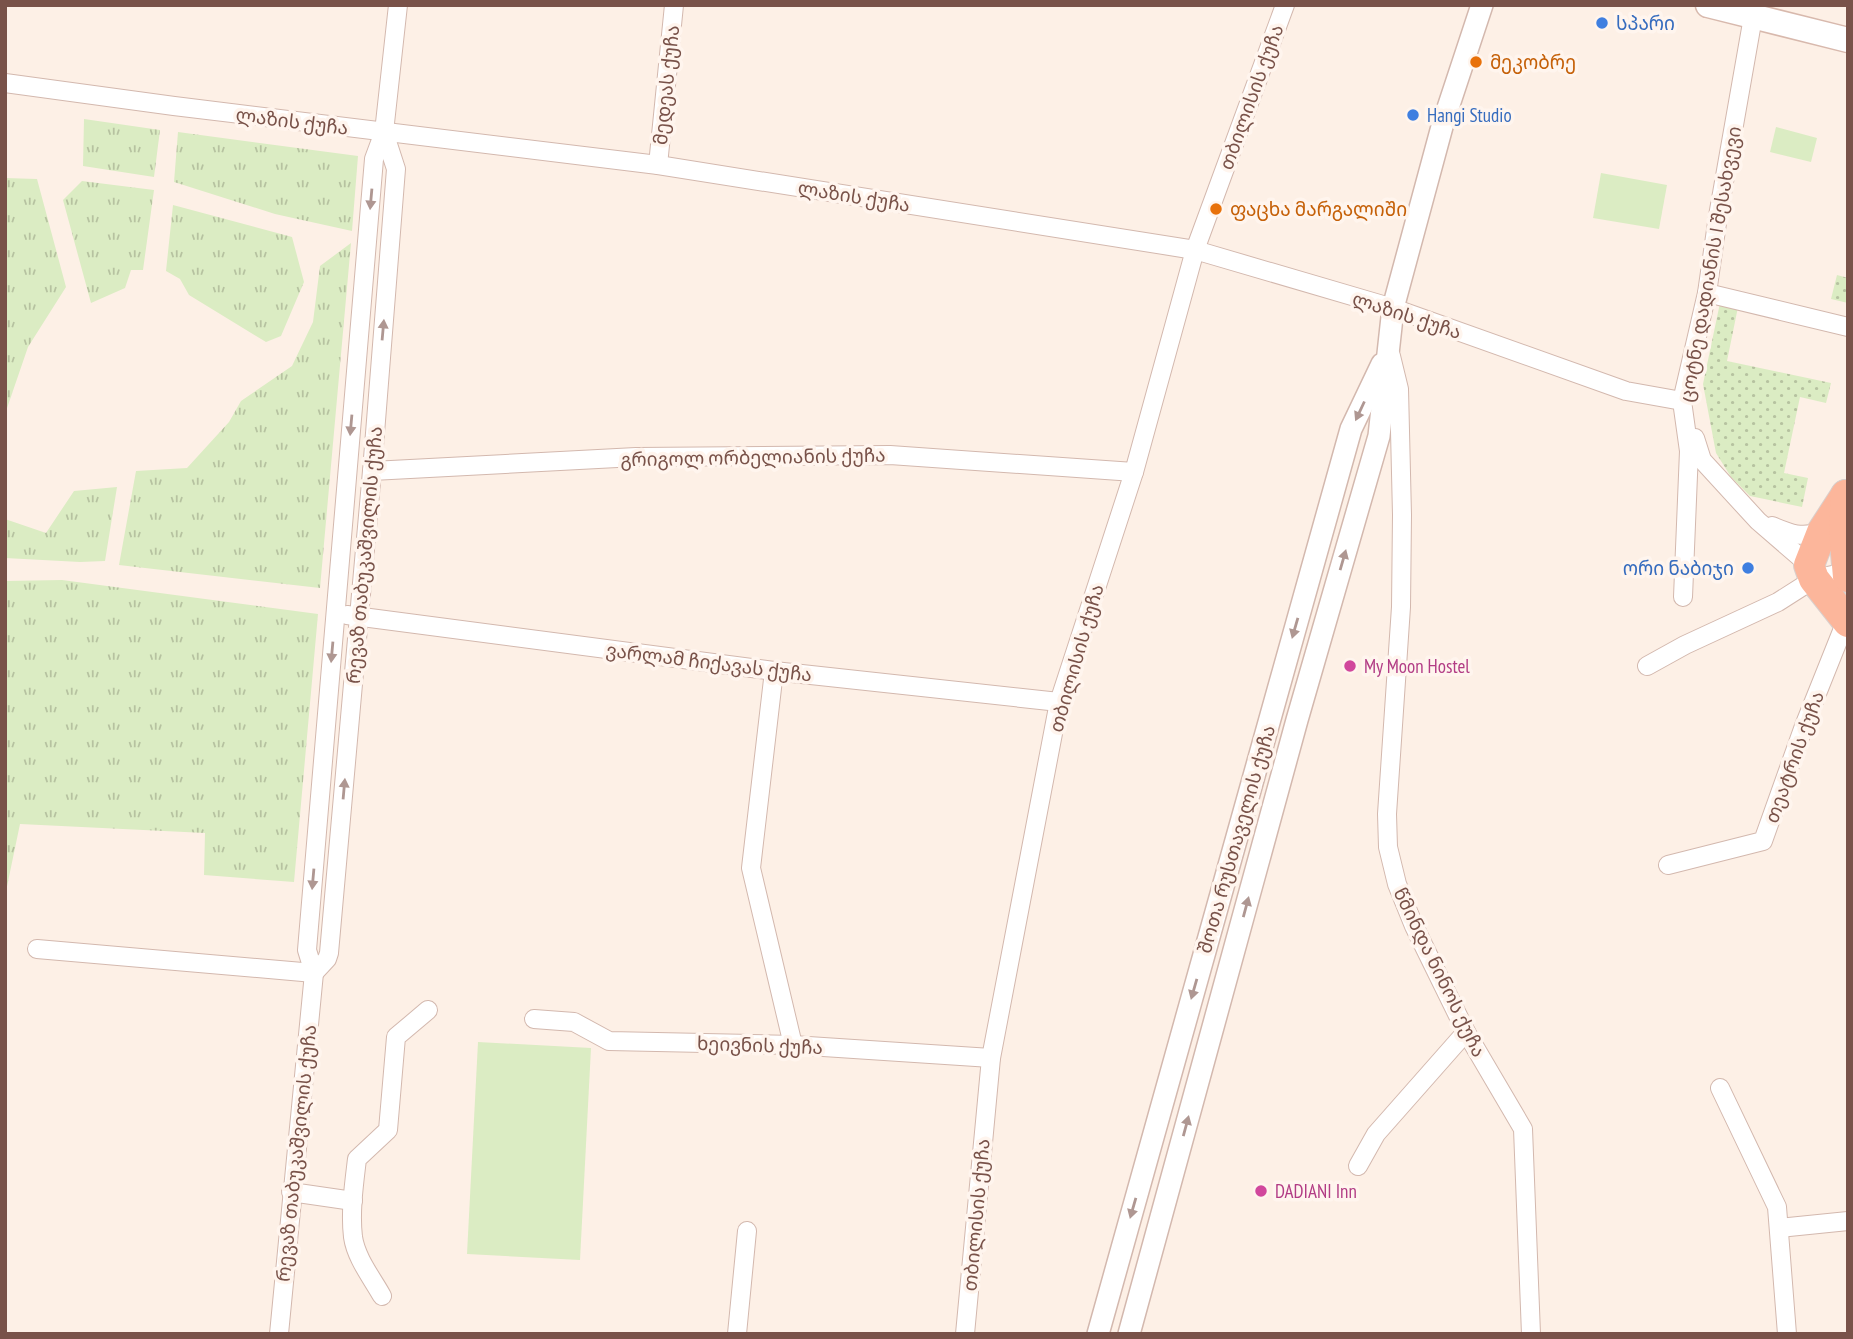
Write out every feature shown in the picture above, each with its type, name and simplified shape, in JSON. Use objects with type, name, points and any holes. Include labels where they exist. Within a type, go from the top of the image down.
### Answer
[{"type":"highway","points":[[1847,491],[1822,532],[1811,572],[1847,622]]},
{"type":"highway","points":[[1847,491],[1844,530],[1847,575]]},
{"type":"main road","points":[[1708,5],[1848,40]]},
{"type":"street","name":"რევაზ თაბუკაშვილის ქუჩა","points":[[279,1334],[314,973],[307,950],[374,159],[384,132],[398,5]]},
{"type":"street","name":"მედეას ქუჩა","points":[[658,165],[674,5]]},
{"type":"street","name":"თბილისის ქუჩა","points":[[965,1334],[991,1058],[1059,702],[1134,472],[1195,250],[1285,5]]},
{"type":"street","name":"შოთა რუსთაველის ქუჩა","points":[[1129,1334],[1297,720],[1379,436],[1393,308],[1443,123],[1482,5]]},
{"type":"street","name":"ცოტნე დადიანის I შესახვევი","points":[[1683,597],[1689,451],[1682,401],[1707,293],[1753,17]]},
{"type":"street","name":"ლაზის ქუჩა","points":[[5,83],[187,108],[658,165],[1195,250],[1393,308],[1626,391],[1682,401]]},
{"type":"street","name":"რევაზ თაბუკაშვილის ქუჩა","points":[[314,973],[330,953],[372,471],[396,169],[384,132]]},
{"type":"street","points":[[1707,293],[1848,327]]},
{"type":"street","name":"შოთა რუსთაველის ქუჩა","points":[[1098,1334],[1351,429],[1389,349]]},
{"type":"street","name":"წმინდა ნინოს ქუჩა","points":[[1389,349],[1399,389],[1402,515],[1401,607],[1387,814],[1388,847],[1396,884],[1414,926],[1466,1032],[1524,1129],[1531,1334]]},
{"type":"street","points":[[1682,401],[1702,460],[1758,521],[1811,572],[1847,575]]},
{"type":"street","name":"გრიგოლ ორბელიანის ქუჩა","points":[[372,471],[636,457],[890,455],[1134,472]]},
{"type":"street","points":[[1758,521],[1796,536],[1822,532]]},
{"type":"street","points":[[1647,666],[1685,645],[1778,602],[1811,572]]},
{"type":"street","name":"ვარლამ ჩიქავას ქუჩა","points":[[335,614],[774,671],[1059,702]]},
{"type":"street","name":"თეატრის ქუჩა","points":[[1668,865],[1762,841],[1804,726],[1847,622]]},
{"type":"street","points":[[774,671],[751,868],[793,1045]]},
{"type":"street","points":[[37,949],[314,973]]},
{"type":"street","points":[[382,1296],[361,1260],[353,1238],[356,1159],[388,1130],[396,1037],[428,1010]]},
{"type":"street","name":"ხეივნის ქუჩა","points":[[534,1019],[574,1022],[609,1041],[793,1045],[991,1058]]},
{"type":"street","points":[[1358,1166],[1376,1134],[1466,1032]]},
{"type":"street","points":[[1720,1088],[1777,1207],[1787,1334]]},
{"type":"street","points":[[291,1192],[353,1201]]},
{"type":"street","points":[[1779,1228],[1848,1221]]},
{"type":"street","points":[[737,1334],[747,1231]]},
{"type":"green space","points":[[84,119],[160,130],[154,177],[83,166]]},
{"type":"green space","points":[[1776,127],[1817,138],[1811,162],[1770,152]]},
{"type":"green space","points":[[178,132],[358,156],[352,231],[275,214],[174,182]]},
{"type":"green space","points":[[1601,173],[1667,185],[1659,229],[1593,218]]},
{"type":"green space","points":[[5,178],[37,179],[66,287],[28,347],[5,414]]},
{"type":"green space","points":[[82,181],[154,190],[143,270],[131,270],[125,288],[91,303],[63,200]]},
{"type":"green space","points":[[173,205],[292,237],[304,282],[281,336],[266,342],[189,295],[180,279],[166,271]]},
{"type":"green space","points":[[351,243],[320,588],[119,565],[136,471],[187,468],[229,422],[241,401],[292,366],[313,322],[320,266]]},
{"type":"green space","points":[[1837,275],[1848,278],[1848,303],[1831,299]]},
{"type":"green space","points":[[1720,303],[1738,307],[1727,361],[1831,383],[1826,403],[1800,397],[1784,473],[1808,478],[1802,507],[1750,496],[1731,477],[1716,453],[1703,384]]},
{"type":"green space","points":[[117,487],[105,561],[5,558],[5,519],[46,533],[74,491]]},
{"type":"green space","points":[[62,580],[318,614],[294,882],[204,875],[205,833],[20,824],[5,896],[5,581]]},
{"type":"green space","points":[[478,1042],[591,1048],[580,1260],[467,1254]]},
{"type":"place","name":"სპარი","points":[[1602,23]]},
{"type":"place","name":"მეკობრე","points":[[1476,62]]},
{"type":"place","name":"Hangi Studio","points":[[1413,115]]},
{"type":"place","name":"ფაცხა მარგალიში","points":[[1216,209]]},
{"type":"place","name":"ორი ნაბიჯი","points":[[1748,568]]},
{"type":"place","name":"My Moon Hostel","points":[[1350,666]]},
{"type":"place","name":"DADIANI Inn","points":[[1261,1191]]}]
